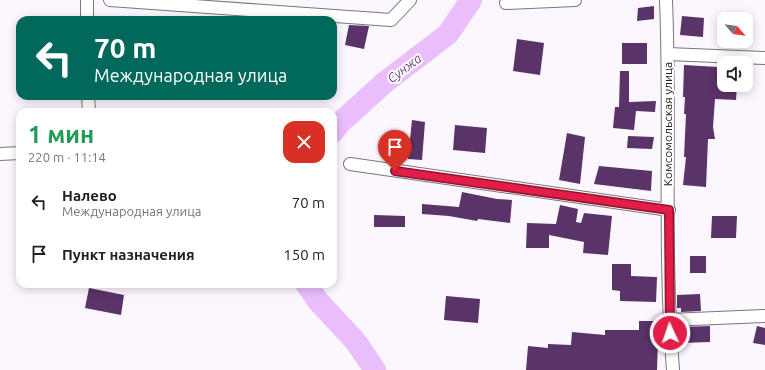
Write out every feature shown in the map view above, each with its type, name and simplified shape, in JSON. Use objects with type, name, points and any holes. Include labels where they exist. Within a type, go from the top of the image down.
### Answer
[{"type":"street","points":[[87,0],[87,16]]},
{"type":"street","points":[[110,0],[335,16]]},
{"type":"street","points":[[337,16],[391,20],[410,0]]},
{"type":"street","points":[[506,3],[575,0]]},
{"type":"street","name":"Комсомольская улица","points":[[666,0],[668,54],[669,320],[673,370]]},
{"type":"street","points":[[668,54],[765,58]]},
{"type":"street","points":[[0,154],[16,154]]},
{"type":"street","points":[[350,164],[669,210]]},
{"type":"street","points":[[669,320],[765,316]]},
{"type":"building","points":[[654,6],[654,19],[637,21],[638,8]]},
{"type":"building","points":[[682,16],[704,18],[703,37],[680,35]]},
{"type":"building","points":[[349,25],[369,26],[364,49],[345,45]]},
{"type":"building","points":[[517,39],[544,43],[540,75],[513,71]]},
{"type":"building","points":[[622,43],[647,43],[647,64],[622,64]]},
{"type":"building","points":[[684,65],[717,67],[717,92],[737,92],[736,100],[715,99],[713,127],[715,139],[708,139],[706,187],[683,185],[686,157],[684,157],[686,114],[684,114],[685,97],[683,97]]},
{"type":"building","points":[[620,71],[629,71],[629,102],[656,101],[655,112],[636,111],[634,130],[613,128],[615,107],[619,107]]},
{"type":"building","points":[[412,120],[425,122],[422,160],[408,159]]},
{"type":"building","points":[[455,125],[487,128],[485,153],[453,150]]},
{"type":"building","points":[[567,133],[585,137],[580,184],[559,180]]},
{"type":"building","points":[[628,136],[654,137],[652,149],[627,148]]},
{"type":"building","points":[[599,166],[652,171],[651,191],[594,184]]},
{"type":"building","points":[[462,192],[497,199],[512,200],[510,223],[478,219],[477,221],[449,216],[422,214],[422,204],[459,207]]},
{"type":"building","points":[[560,205],[578,209],[576,222],[581,223],[584,213],[612,216],[608,255],[583,253],[584,242],[549,235],[549,248],[526,248],[527,223],[556,224]]},
{"type":"building","points":[[374,215],[405,216],[405,227],[374,227]]},
{"type":"building","points":[[712,216],[737,216],[736,238],[711,238]]},
{"type":"building","points":[[690,256],[706,256],[706,273],[690,273]]},
{"type":"building","points":[[612,264],[631,264],[631,276],[657,277],[656,302],[620,301],[620,291],[612,290]]},
{"type":"building","points":[[89,288],[124,295],[121,315],[85,308]]},
{"type":"building","points":[[700,294],[701,311],[681,312],[681,308],[677,308],[677,295]]},
{"type":"building","points":[[446,296],[480,299],[478,323],[444,320]]},
{"type":"building","points":[[639,321],[661,321],[661,340],[658,340],[657,370],[526,370],[528,346],[548,348],[548,344],[571,345],[572,332],[605,335],[605,330],[639,330]]},
{"type":"building","points":[[710,326],[710,342],[682,343],[682,327]]},
{"type":"building","points":[[757,326],[765,328],[765,345],[753,343]]},
{"type":"waterway","name":"Сунжа","points":[[337,127],[384,83],[448,34],[471,0]]},
{"type":"waterway","name":"Сунжа","points":[[309,288],[318,301],[356,342],[375,370]]},
{"type":"route","points":[[395,171],[669,210],[670,333]]}]
